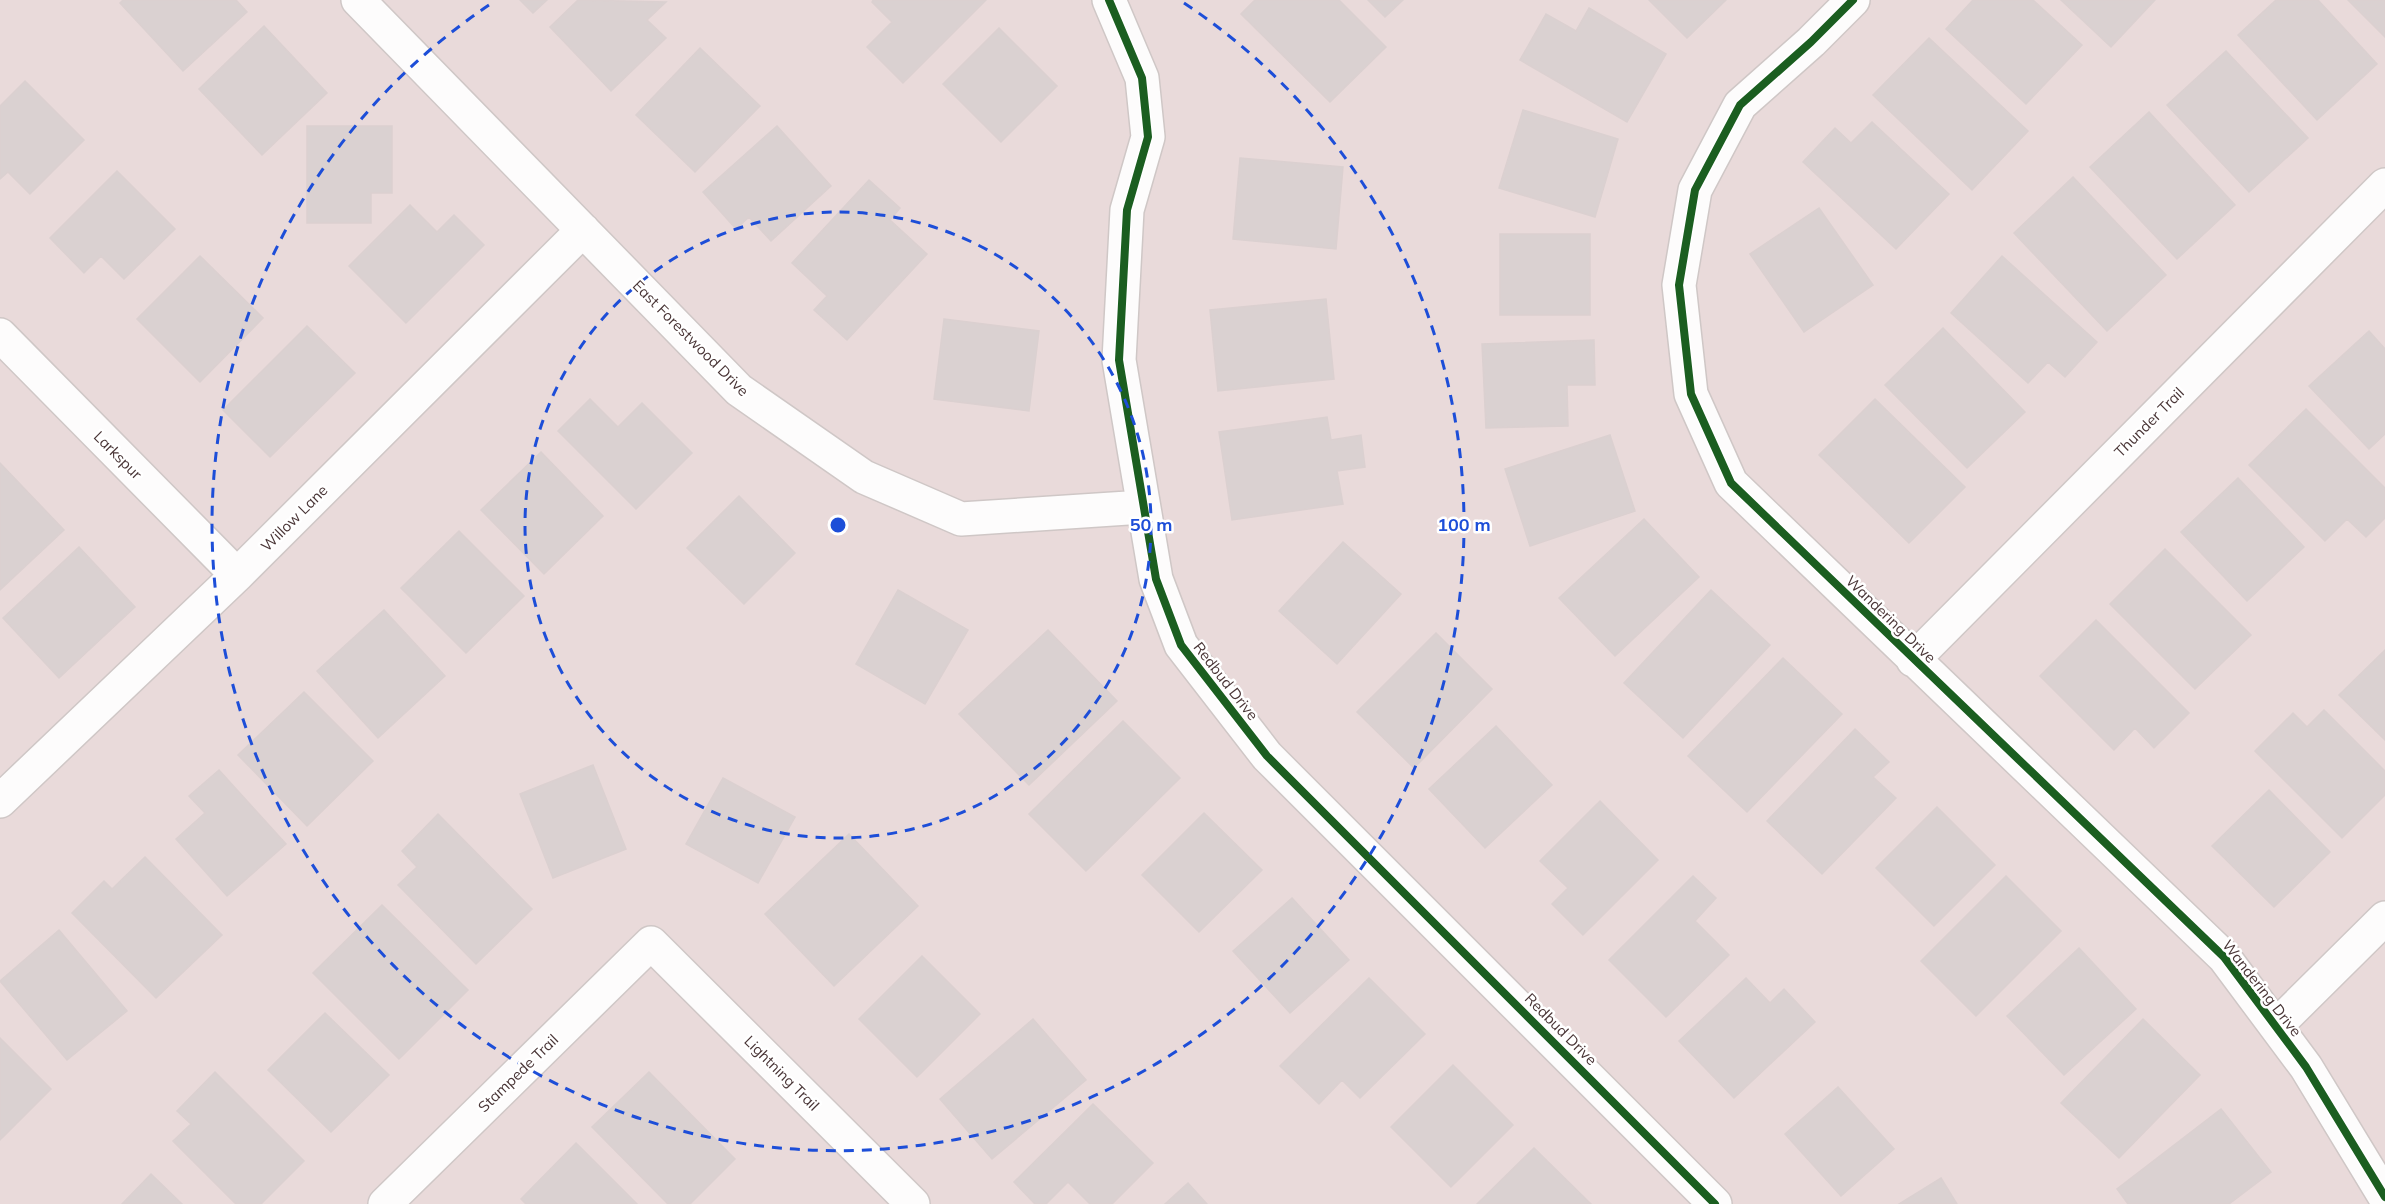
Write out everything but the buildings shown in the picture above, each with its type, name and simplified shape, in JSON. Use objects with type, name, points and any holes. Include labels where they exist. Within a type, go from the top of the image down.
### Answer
[{"type":"street","name":"East Forestwood Drive","points":[[358,0],[739,390],[864,477],[961,519],[1143,507]]},
{"type":"street","name":"Redbud Drive","points":[[1109,0],[1142,78],[1148,137],[1127,210],[1119,360],[1156,579],[1181,645],[1267,756],[1715,1204]]},
{"type":"street","name":"Wandering Drive","points":[[1853,0],[1811,42],[1740,105],[1695,190],[1679,285],[1691,394],[1731,483],[2224,957],[2306,1067],[2385,1197]]},
{"type":"street","name":"Thunder Trail","points":[[1913,660],[2385,185]]},
{"type":"street","name":"Willow Lane","points":[[0,801],[237,575],[583,230]]},
{"type":"street","name":"Larkspur","points":[[0,335],[237,575]]},
{"type":"street","points":[[2276,1026],[2385,918]]},
{"type":"street","name":"Stampede Trail","points":[[385,1204],[651,943]]},
{"type":"street","name":"Lightning Trail","points":[[651,943],[913,1204]]},
{"type":"shaded area","points":[[0,0],[2385,0],[2385,1204],[0,1204]]},
{"type":"cycle path","points":[[1109,0],[1142,78],[1148,137],[1127,210],[1119,360],[1156,579],[1181,645],[1267,756],[1715,1204]]},
{"type":"cycle path","points":[[1853,0],[1811,42],[1740,105],[1695,190],[1679,285],[1691,394],[1731,483],[2224,957],[2306,1067],[2385,1197]]}]
